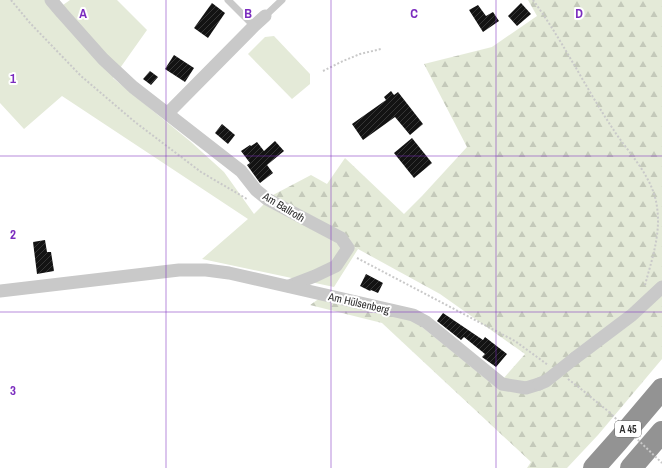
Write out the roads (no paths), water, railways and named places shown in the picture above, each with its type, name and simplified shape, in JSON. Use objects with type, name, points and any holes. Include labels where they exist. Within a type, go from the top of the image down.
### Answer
[{"type":"highway","name":"A 45","points":[[594,468],[662,389]]},
{"type":"highway","name":"A 45","points":[[631,468],[662,432]]},
{"type":"street","name":"Am Ballroth","points":[[51,0],[103,59],[133,87],[241,171],[256,190],[267,199],[341,238],[348,248],[336,266],[289,286]]},
{"type":"street","points":[[168,113],[265,16]]},
{"type":"street","name":"Am Hülsenberg","points":[[0,291],[179,270],[206,270],[230,273],[413,315],[426,322],[502,384],[526,388],[546,381],[632,315],[662,287]]},
{"type":"lane","points":[[228,0],[254,26]]},
{"type":"lane","points":[[265,16],[282,0]]}]
